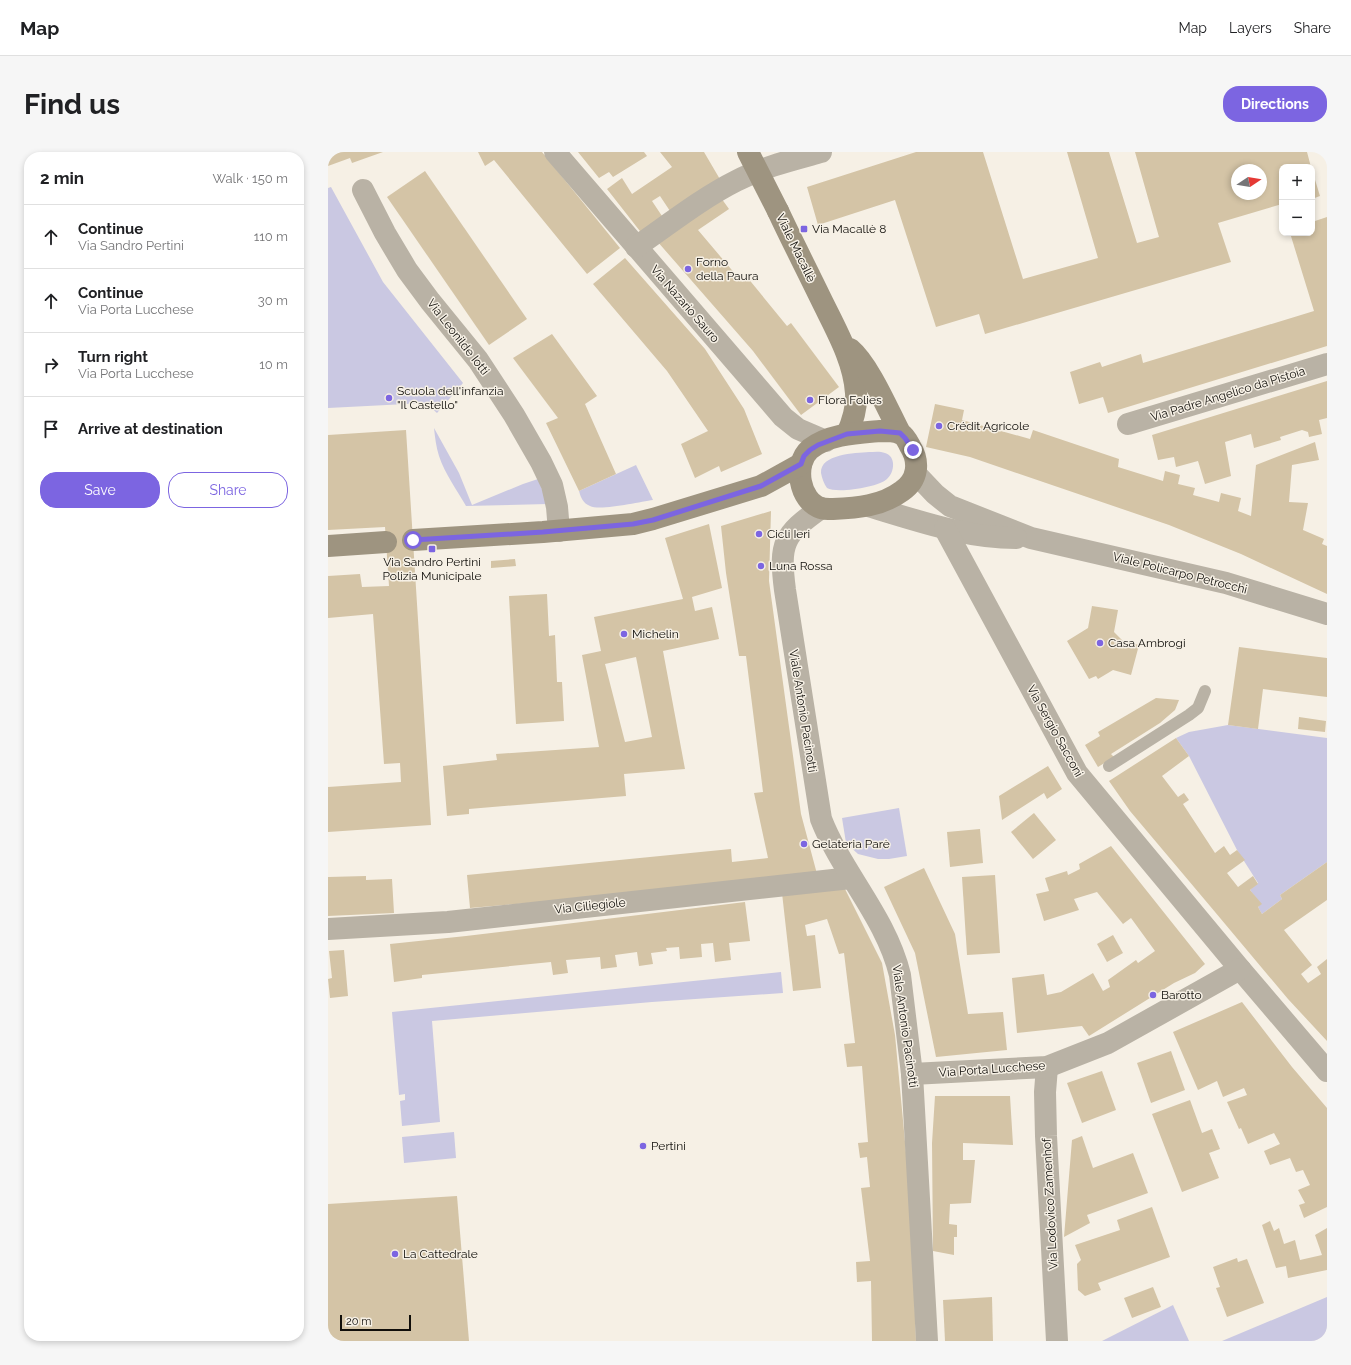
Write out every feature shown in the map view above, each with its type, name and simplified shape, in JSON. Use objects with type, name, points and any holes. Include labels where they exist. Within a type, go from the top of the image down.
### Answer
[{"type":"main road","name":"Viale Macallè","points":[[748,152],[844,345],[855,381],[856,393],[854,416],[847,434]]},
{"type":"main road","name":"Viale Macallè","points":[[844,345],[855,354],[864,366],[900,433]]},
{"type":"main road","points":[[880,431],[900,433],[913,450],[916,466],[916,474],[908,486],[890,498],[868,506],[821,508],[809,499],[805,493],[799,474],[804,456],[810,450],[826,441],[847,434],[880,431]]},
{"type":"main road","points":[[413,540],[559,531],[633,524],[653,520],[761,486],[801,464]]},
{"type":"main road","points":[[761,486],[775,485],[805,493]]},
{"type":"main road","points":[[328,546],[386,542]]},
{"type":"street","name":"Via Nazario Sauro","points":[[555,152],[783,417],[804,433],[826,441]]},
{"type":"street","points":[[636,247],[720,190],[737,181],[766,168],[821,152]]},
{"type":"street","name":"Via Leonilde Iotti","points":[[364,190],[385,233],[407,270],[478,360],[514,415],[541,462],[552,486],[557,507],[559,531]]},
{"type":"street","name":"Via Padre Angelico da Pistoia","points":[[1128,424],[1327,364]]},
{"type":"street","name":"Viale Policarpo Petrocchi","points":[[916,474],[935,494],[950,506],[1031,538],[1226,583],[1327,614]]},
{"type":"street","name":"Viale Policarpo Petrocchi","points":[[868,506],[945,529],[989,538],[1031,538]]},
{"type":"street","name":"Viale Antonio Pacinotti","points":[[821,508],[797,526],[786,541],[782,562],[783,576],[821,819],[831,843],[885,934],[897,960],[900,975],[912,1074],[927,1341]]},
{"type":"street","name":"Via Sergio Sacconi","points":[[945,529],[956,546],[1077,773],[1327,1071]]},
{"type":"street","name":"Via Ciliegiole","points":[[328,929],[448,922],[851,878]]},
{"type":"street","name":"Via Porta Lucchese","points":[[912,1074],[1047,1067],[1108,1043],[1240,969]]},
{"type":"street","name":"Via Lodovico Zamenhof","points":[[1047,1067],[1045,1092],[1046,1136],[1057,1341]]},
{"type":"lane","points":[[1109,766],[1198,708],[1205,691]]},
{"type":"shaded area","points":[[331,187],[383,282],[463,383],[437,413],[426,403],[328,408],[328,188]]},
{"type":"shaded area","points":[[434,428],[459,473],[472,505],[538,479],[548,504],[466,506],[448,476],[439,456]]},
{"type":"shaded area","points":[[883,452],[891,457],[893,461],[893,468],[887,479],[876,485],[858,489],[832,490],[827,488],[821,473],[822,467],[826,462],[832,458],[847,454]]},
{"type":"shaded area","points":[[636,465],[653,500],[620,506],[595,507],[590,506],[583,500],[579,491]]},
{"type":"shaded area","points":[[1228,725],[1327,738],[1327,862],[1280,895],[1282,899],[1262,914],[1258,907],[1261,904],[1250,890],[1258,883],[1237,850],[1189,756],[1176,738],[1189,732]]},
{"type":"shaded area","points":[[899,808],[907,856],[878,859],[858,854],[846,843],[842,818]]},
{"type":"shaded area","points":[[781,972],[783,993],[652,1002],[432,1021],[440,1122],[402,1126],[400,1101],[405,1100],[405,1094],[399,1095],[392,1012]]},
{"type":"shaded area","points":[[454,1132],[456,1158],[404,1163],[402,1137]]},
{"type":"shaded area","points":[[1327,1297],[1327,1341],[1222,1341]]},
{"type":"shaded area","points":[[1173,1305],[1189,1341],[1102,1341]]},
{"type":"building","points":[[328,152],[383,152],[352,163],[350,158],[328,166]]},
{"type":"building","points":[[478,152],[542,152],[620,248],[587,274],[494,160],[485,166]]},
{"type":"building","points":[[578,152],[644,152],[647,156],[613,177],[609,172],[599,178]]},
{"type":"building","points":[[660,152],[704,152],[721,181],[670,211],[660,196],[652,201],[664,219],[643,235],[607,189],[622,178],[632,194],[672,167]]},
{"type":"building","points":[[916,152],[983,152],[1023,279],[1098,258],[1067,152],[1109,152],[1137,243],[1159,237],[1135,152],[1307,152],[1310,164],[1279,164],[1279,205],[1218,223],[1231,262],[985,334],[979,314],[936,327],[895,200],[818,225],[807,187]]},
{"type":"building","points":[[425,171],[527,319],[489,345],[387,197]]},
{"type":"building","points":[[1315,180],[1320,196],[1315,198]]},
{"type":"building","points":[[719,195],[729,209],[698,230],[742,282],[747,277],[787,326],[791,323],[839,387],[801,415],[753,351],[657,241]]},
{"type":"building","points":[[1327,217],[1327,346],[1108,413],[1103,397],[1079,404],[1070,372],[1100,362],[1102,367],[1141,354],[1143,363],[1314,311],[1291,236],[1315,236],[1315,221]]},
{"type":"building","points":[[625,258],[705,349],[744,409],[762,454],[721,472],[719,466],[695,478],[681,444],[708,431],[667,371],[593,284]]},
{"type":"building","points":[[552,334],[597,396],[585,404],[616,474],[579,491],[546,423],[558,418],[513,358]]},
{"type":"building","points":[[1327,381],[1327,418],[1319,420],[1322,434],[1309,437],[1308,432],[1302,430],[1280,437],[1281,440],[1254,448],[1251,434],[1225,442],[1231,476],[1205,484],[1198,461],[1176,467],[1174,457],[1158,460],[1152,435]]},
{"type":"building","points":[[935,404],[964,410],[962,420],[1030,439],[1033,430],[1119,459],[1118,467],[1163,481],[1165,471],[1180,475],[1178,484],[1195,488],[1193,495],[1219,502],[1221,493],[1241,498],[1238,511],[1251,516],[1256,465],[1315,442],[1319,460],[1292,465],[1289,502],[1308,503],[1303,530],[1324,539],[1322,544],[1327,546],[1327,594],[1241,554],[1169,525],[970,457],[926,447]]},
{"type":"building","points":[[406,430],[431,825],[328,832],[328,787],[401,782],[400,763],[384,764],[373,614],[328,618],[328,576],[360,574],[362,587],[389,586],[385,527],[328,530],[328,435]]},
{"type":"building","points":[[771,511],[769,581],[801,814],[817,874],[619,895],[470,908],[467,875],[731,849],[732,862],[768,858],[754,793],[763,792],[746,656],[739,656],[726,573],[721,526]]},
{"type":"building","points":[[709,524],[722,588],[692,597],[695,611],[712,607],[719,639],[663,651],[685,769],[624,774],[626,796],[469,809],[469,814],[447,816],[443,766],[497,760],[496,754],[599,747],[582,655],[601,651],[594,617],[683,599],[665,538]],"holes":[[[636,657],[652,737],[625,742],[605,664]]]},
{"type":"building","points":[[515,559],[516,566],[491,568],[491,561]]},
{"type":"building","points":[[547,594],[549,636],[555,635],[557,682],[562,682],[564,721],[516,724],[509,596]]},
{"type":"building","name":"Casa Ambrogi","points":[[1092,606],[1118,610],[1114,632],[1123,641],[1139,645],[1131,675],[1113,670],[1098,679],[1096,676],[1089,679],[1067,641],[1088,628]]},
{"type":"building","points":[[1239,647],[1327,658],[1327,697],[1263,689],[1258,729],[1228,725]]},
{"type":"building","points":[[1156,698],[1179,700],[1175,710],[1160,723],[1111,754],[1114,757],[1098,767],[1085,745],[1100,736],[1098,732]]},
{"type":"building","points":[[1299,717],[1326,721],[1325,732],[1298,729]]},
{"type":"building","points":[[1176,738],[1189,756],[1162,776],[1178,797],[1184,793],[1189,800],[1183,804],[1215,853],[1224,846],[1230,855],[1237,850],[1245,860],[1227,873],[1238,887],[1253,876],[1258,884],[1250,890],[1262,904],[1258,907],[1262,914],[1282,899],[1280,895],[1327,862],[1327,900],[1284,930],[1312,965],[1301,974],[1308,983],[1321,974],[1317,967],[1327,959],[1327,1041],[1288,999],[1130,811],[1109,781]]},
{"type":"building","points":[[1048,766],[1062,789],[1047,799],[1044,793],[1002,820],[999,796]]},
{"type":"building","points":[[1034,813],[1056,840],[1033,859],[1011,832]]},
{"type":"building","points":[[980,829],[983,863],[950,867],[947,832]]},
{"type":"building","points":[[1111,846],[1205,964],[1195,973],[1174,983],[1089,1036],[1082,1026],[1017,1033],[1012,978],[1044,974],[1047,995],[1061,992],[1093,973],[1103,991],[1110,987],[1108,980],[1136,960],[1138,963],[1155,951],[1131,918],[1123,924],[1097,892],[1074,899],[1079,910],[1044,921],[1036,894],[1049,891],[1045,878],[1067,871],[1068,875],[1080,869],[1079,864]]},
{"type":"building","points":[[924,868],[955,934],[968,1014],[1003,1012],[1007,1050],[936,1057],[915,953],[884,887]]},
{"type":"building","points":[[995,875],[1000,953],[967,955],[962,877]]},
{"type":"building","points":[[366,876],[366,880],[392,879],[394,913],[328,916],[328,877]]},
{"type":"building","points":[[843,885],[882,963],[895,1035],[911,1206],[916,1341],[872,1341],[871,1281],[857,1282],[856,1262],[870,1261],[861,1188],[870,1187],[867,1157],[860,1158],[858,1143],[868,1142],[862,1066],[847,1067],[844,1044],[855,1043],[844,953],[839,954],[827,919],[805,925],[807,936],[815,935],[821,988],[793,991],[782,893]]},
{"type":"building","points":[[745,902],[750,941],[729,943],[731,960],[715,962],[713,943],[701,944],[702,957],[680,959],[679,947],[666,948],[667,951],[651,953],[653,964],[639,966],[637,952],[615,955],[617,967],[601,969],[600,957],[566,960],[568,973],[553,975],[551,962],[422,975],[422,978],[394,982],[390,944]]},
{"type":"building","points":[[1113,935],[1123,953],[1107,962],[1097,944]]},
{"type":"building","points":[[344,950],[348,996],[330,998],[328,979],[332,978],[329,951]]},
{"type":"building","points":[[1242,1002],[1292,1067],[1327,1108],[1327,1207],[1304,1218],[1299,1205],[1305,1203],[1298,1190],[1310,1185],[1303,1170],[1296,1172],[1290,1158],[1270,1165],[1264,1151],[1280,1144],[1274,1133],[1248,1144],[1241,1128],[1239,1129],[1227,1102],[1247,1095],[1244,1088],[1223,1097],[1217,1081],[1198,1090],[1173,1032]]},
{"type":"building","points":[[1171,1051],[1185,1090],[1151,1103],[1137,1063]]},
{"type":"building","points":[[1102,1071],[1116,1110],[1082,1123],[1067,1083]]},
{"type":"building","points":[[935,1096],[1010,1096],[1013,1145],[963,1143],[963,1160],[975,1160],[971,1203],[950,1204],[949,1224],[957,1225],[957,1237],[954,1237],[954,1255],[933,1251],[932,1143]]},
{"type":"building","points":[[1190,1100],[1202,1133],[1212,1129],[1220,1149],[1209,1153],[1219,1178],[1182,1192],[1152,1114]]},
{"type":"building","points":[[1082,1136],[1093,1168],[1133,1153],[1148,1193],[1087,1215],[1090,1223],[1064,1237],[1072,1140]]},
{"type":"building","name":"La Cattedrale","points":[[457,1196],[469,1341],[328,1341],[328,1204]]},
{"type":"building","points":[[1152,1207],[1170,1257],[1098,1283],[1101,1290],[1085,1296],[1078,1290],[1077,1264],[1081,1260],[1075,1245],[1120,1230],[1117,1220]]},
{"type":"building","points":[[1270,1221],[1274,1231],[1279,1228],[1284,1244],[1295,1240],[1300,1260],[1322,1255],[1315,1235],[1327,1228],[1327,1270],[1288,1278],[1286,1266],[1276,1268],[1262,1225]]},
{"type":"building","points":[[1237,1258],[1238,1262],[1247,1259],[1264,1303],[1227,1317],[1216,1288],[1220,1287],[1213,1267]]},
{"type":"building","points":[[1153,1287],[1161,1307],[1132,1318],[1124,1298]]},
{"type":"building","points":[[992,1297],[993,1341],[945,1341],[943,1300]]},
{"type":"place","name":"Via Macallè 8","points":[[804,229]]},
{"type":"place","name":"Forno della Paura","points":[[688,269]]},
{"type":"place","name":"Scuola dell'infanzia \"Il Castello\"","points":[[389,398]]},
{"type":"place","name":"Flora Folies","points":[[810,400]]},
{"type":"place","name":"Crédit Agricole","points":[[939,426]]},
{"type":"place","name":"Cicli Ieri","points":[[759,534]]},
{"type":"place","name":"Via Sandro Pertini Polizia Municipale","points":[[432,549]]},
{"type":"place","name":"Luna Rossa","points":[[761,566]]},
{"type":"place","name":"Michelin","points":[[624,634]]},
{"type":"place","name":"Casa Ambrogi","points":[[1100,643]]},
{"type":"place","name":"Gelateria Parè","points":[[804,844]]},
{"type":"place","name":"Barotto","points":[[1153,995]]},
{"type":"place","name":"Pertini","points":[[643,1146]]},
{"type":"place","name":"La Cattedrale","points":[[395,1254]]},
{"type":"route","points":[[413,540],[606,527],[653,520],[761,486],[801,464],[804,456],[818,445],[847,434],[880,431],[900,433],[913,450]]}]
